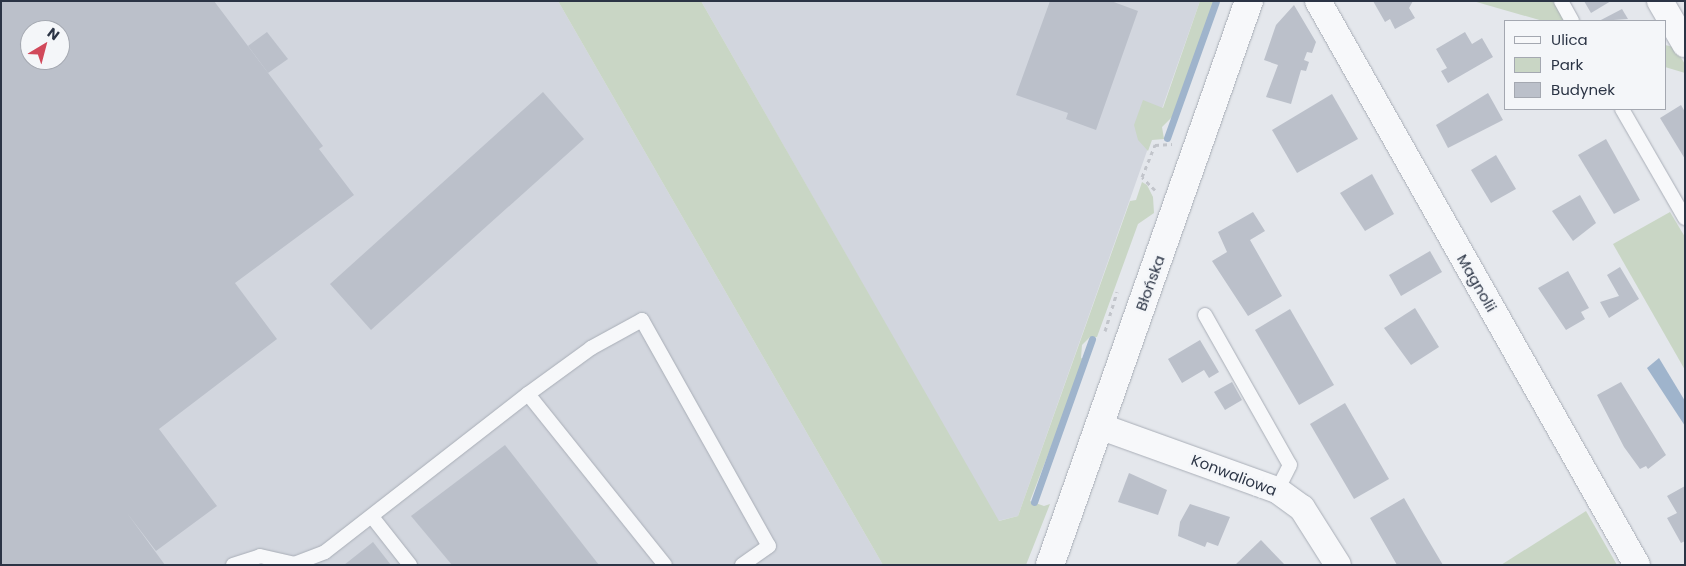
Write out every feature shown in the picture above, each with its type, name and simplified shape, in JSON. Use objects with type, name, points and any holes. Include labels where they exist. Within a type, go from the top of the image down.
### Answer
[{"type":"street","name":"Błońska","points":[[1050,565],[1249,1]]},
{"type":"street","name":"Magnolii","points":[[1318,1],[1637,565]]},
{"type":"street","points":[[1660,1],[1685,44]]},
{"type":"street","name":"Konwaliowa","points":[[1099,426],[1278,490],[1302,508],[1338,565]]},
{"type":"lane","points":[[1561,1],[1571,20]]},
{"type":"lane","points":[[1623,110],[1685,218]]},
{"type":"lane","points":[[1205,315],[1290,465],[1278,490]]},
{"type":"lane","points":[[233,565],[260,556],[295,564],[325,552],[373,518],[528,394],[591,348],[642,320],[769,546],[742,565]]},
{"type":"lane","points":[[528,394],[665,565]]},
{"type":"lane","points":[[373,518],[410,565]]},
{"type":"path","points":[[1143,176],[1153,149]]},
{"type":"shaded area","points":[[1,1],[558,1],[883,565],[1,565]]},
{"type":"shaded area","points":[[701,1],[1200,1],[1018,516],[998,521]]},
{"type":"green space","points":[[558,1],[701,1],[999,521],[1018,516],[1130,201],[1136,200],[1142,182],[1147,185],[1153,197],[1154,213],[1138,224],[1097,337],[1090,337],[1082,345],[1081,358],[1085,359],[1030,501],[1044,506],[1050,504],[1026,565],[883,565]]},
{"type":"green space","points":[[1200,1],[1214,1],[1172,117],[1162,127],[1164,139],[1152,140],[1148,151],[1138,140],[1134,125],[1143,100],[1163,108]]},
{"type":"green space","points":[[1473,1],[1555,1],[1566,20],[1540,20]]},
{"type":"green space","points":[[1666,45],[1674,47],[1685,64],[1685,73],[1666,67]]},
{"type":"green space","points":[[1670,212],[1685,237],[1685,370],[1613,244]]},
{"type":"green space","points":[[1586,511],[1617,565],[1501,565]]},
{"type":"water","points":[[1659,358],[1685,401],[1685,426],[1647,368]]},
{"type":"building","points":[[1,1],[214,1],[323,146],[319,149],[354,195],[235,283],[277,339],[159,429],[217,506],[156,551],[127,513],[165,565],[1,565]]},
{"type":"building","points":[[1050,1],[1111,1],[1138,11],[1096,130],[1066,119],[1068,113],[1016,95]]},
{"type":"building","points":[[1373,1],[1413,1],[1409,8],[1415,18],[1395,29],[1390,19],[1385,22]]},
{"type":"building","points":[[1584,1],[1611,1],[1591,13]]},
{"type":"building","points":[[1294,5],[1316,42],[1312,53],[1307,52],[1304,60],[1309,62],[1306,71],[1301,70],[1291,104],[1266,97],[1278,65],[1264,60],[1276,25]]},
{"type":"building","points":[[1622,9],[1628,19],[1614,20],[1601,20]]},
{"type":"building","points":[[267,32],[288,59],[268,73],[248,46]]},
{"type":"building","points":[[1465,32],[1472,44],[1482,38],[1493,57],[1448,83],[1441,71],[1447,68],[1436,49]]},
{"type":"building","points":[[543,92],[584,139],[371,330],[330,284]]},
{"type":"building","points":[[1488,93],[1503,120],[1448,148],[1436,125]]},
{"type":"building","points":[[1332,94],[1358,139],[1297,173],[1272,130]]},
{"type":"building","points":[[1681,105],[1685,112],[1685,159],[1660,118]]},
{"type":"building","points":[[1606,139],[1640,200],[1614,214],[1578,155]]},
{"type":"building","points":[[1496,155],[1516,189],[1491,203],[1471,170]]},
{"type":"building","points":[[1372,174],[1394,214],[1365,231],[1340,193]]},
{"type":"building","points":[[1580,195],[1596,223],[1573,241],[1552,211]]},
{"type":"building","points":[[1253,212],[1265,231],[1250,240],[1282,296],[1248,316],[1212,261],[1227,252],[1218,232]]},
{"type":"building","points":[[1430,251],[1442,272],[1401,296],[1389,275]]},
{"type":"building","points":[[1620,267],[1639,299],[1609,318],[1600,302],[1619,296],[1607,275]]},
{"type":"building","points":[[1568,271],[1589,308],[1581,312],[1585,319],[1566,330],[1538,288]]},
{"type":"building","points":[[1415,308],[1439,347],[1411,365],[1384,328]]},
{"type":"building","points":[[1290,309],[1334,385],[1299,405],[1255,330]]},
{"type":"building","points":[[1200,340],[1219,372],[1209,378],[1204,370],[1182,383],[1168,359]]},
{"type":"building","points":[[1232,382],[1242,400],[1225,410],[1214,392]]},
{"type":"building","points":[[1621,382],[1666,455],[1648,469],[1646,466],[1640,469],[1624,447],[1597,395]]},
{"type":"building","points":[[1345,403],[1389,479],[1354,499],[1310,424]]},
{"type":"building","points":[[505,445],[599,565],[452,565],[411,516]]},
{"type":"building","points":[[1129,473],[1167,490],[1158,515],[1118,502]]},
{"type":"building","points":[[1685,486],[1685,541],[1681,543],[1667,518],[1677,513],[1667,496]]},
{"type":"building","points":[[1404,498],[1443,565],[1397,565],[1370,518]]},
{"type":"building","points":[[1190,504],[1230,517],[1218,546],[1207,542],[1205,547],[1178,536],[1180,522]]},
{"type":"building","points":[[1261,540],[1285,565],[1235,565]]},
{"type":"building","points":[[373,542],[391,565],[344,565]]},
{"type":"waterway","points":[[1167,138],[1216,1]]},
{"type":"waterway","points":[[1034,502],[1092,339]]}]
